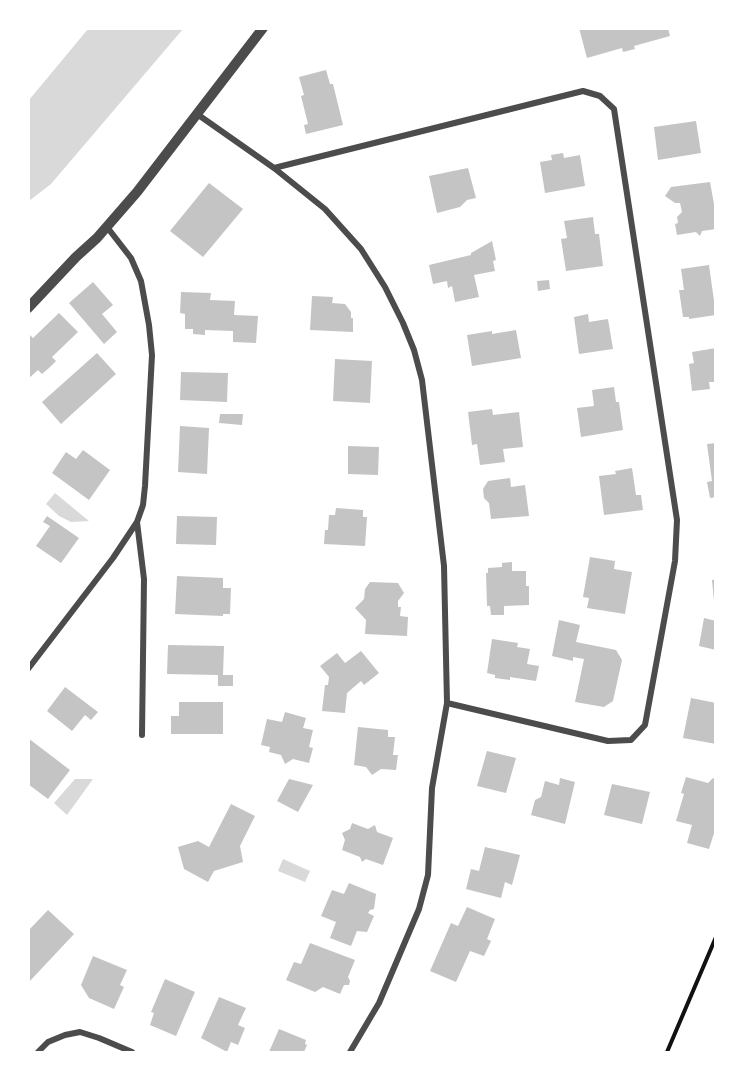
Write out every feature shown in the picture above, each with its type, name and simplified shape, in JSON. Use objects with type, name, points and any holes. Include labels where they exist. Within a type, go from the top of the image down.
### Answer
[{"type":"street","points":[[28,308],[107,227],[137,192],[263,28]]},
{"type":"street","points":[[274,168],[583,91],[600,96],[614,109],[677,520],[675,561],[645,725],[630,740],[608,741],[447,703]]},
{"type":"street","points":[[197,114],[274,168],[325,209],[362,249],[385,286],[414,350],[422,380],[444,566],[447,703],[432,788],[428,875],[419,909],[379,1003],[350,1053]]},
{"type":"street","points":[[28,669],[113,558],[136,522],[143,505],[146,486],[152,355],[149,326],[141,281],[131,258],[107,227]]},
{"type":"street","points":[[136,522],[144,579],[142,735]]},
{"type":"street","points":[[38,1053],[48,1042],[80,1032],[132,1053]]},
{"type":"path","points":[[667,1053],[716,937]]},
{"type":"shaded area","points":[[88,29],[183,29],[51,184],[29,201],[29,100]]},
{"type":"shaded area","points":[[55,493],[89,521],[71,522],[59,516],[46,504]]},
{"type":"shaded area","points":[[75,779],[93,779],[67,815],[54,803]]},
{"type":"shaded area","points":[[283,859],[310,871],[305,882],[278,871]]},
{"type":"building","points":[[579,28],[668,28],[670,36],[634,46],[635,49],[623,52],[622,48],[587,58]]},
{"type":"building","points":[[326,70],[330,84],[333,84],[343,125],[306,134],[304,125],[308,124],[299,77]]},
{"type":"building","points":[[696,121],[701,153],[658,160],[654,127]]},
{"type":"building","points":[[563,153],[564,158],[580,155],[585,186],[545,193],[540,162],[552,160],[551,155]]},
{"type":"building","points":[[468,168],[476,198],[467,200],[460,207],[437,213],[429,176]]},
{"type":"building","points":[[710,182],[716,229],[702,231],[700,236],[696,232],[677,235],[675,224],[678,223],[677,217],[682,212],[680,203],[675,203],[665,196],[671,187]]},
{"type":"building","points":[[209,183],[243,209],[203,257],[170,231]]},
{"type":"building","points":[[593,217],[595,234],[599,234],[603,266],[566,271],[561,239],[567,238],[564,221]]},
{"type":"building","points":[[492,241],[496,260],[493,261],[495,271],[474,275],[479,297],[455,302],[452,286],[448,288],[447,281],[433,284],[429,265],[471,255]]},
{"type":"building","points":[[709,265],[716,315],[689,319],[689,317],[683,317],[679,290],[684,290],[681,269]]},
{"type":"building","points":[[549,280],[550,289],[538,291],[537,281]]},
{"type":"building","points":[[93,282],[113,305],[102,314],[117,332],[104,344],[69,303]]},
{"type":"building","points":[[181,292],[211,293],[210,300],[235,301],[234,315],[258,316],[256,343],[233,342],[233,331],[205,330],[205,335],[193,334],[193,329],[185,329],[185,314],[180,313]]},
{"type":"building","points":[[312,296],[333,297],[332,303],[345,304],[353,318],[353,332],[310,330]]},
{"type":"building","points":[[59,313],[78,332],[52,357],[56,361],[49,368],[42,374],[38,370],[28,379],[28,336],[33,338]]},
{"type":"building","points":[[588,314],[589,322],[608,319],[613,349],[579,354],[574,317]]},
{"type":"building","points":[[516,330],[521,358],[472,366],[467,335]]},
{"type":"building","points":[[716,348],[716,382],[709,382],[710,389],[692,391],[689,364],[694,363],[692,352]]},
{"type":"building","points":[[97,353],[116,374],[61,424],[42,402]]},
{"type":"building","points":[[335,359],[372,361],[370,403],[333,401]]},
{"type":"building","points":[[181,372],[228,373],[227,402],[180,400]]},
{"type":"building","points":[[614,387],[616,402],[619,402],[623,430],[581,437],[577,408],[594,406],[592,390]]},
{"type":"building","points":[[492,409],[493,415],[519,412],[523,447],[503,449],[505,462],[480,465],[477,444],[472,445],[468,412]]},
{"type":"building","points":[[220,414],[243,414],[242,425],[219,423]]},
{"type":"building","points":[[180,426],[209,428],[207,474],[178,472]]},
{"type":"building","points":[[716,443],[716,497],[710,498],[707,482],[712,481],[707,444]]},
{"type":"building","points":[[348,446],[379,447],[378,475],[348,474]]},
{"type":"building","points":[[83,450],[110,470],[89,500],[52,473],[66,452],[76,459]]},
{"type":"building","points":[[632,468],[636,495],[641,495],[643,510],[604,515],[599,476],[616,474],[615,471]]},
{"type":"building","points":[[510,478],[511,487],[525,485],[529,516],[491,519],[489,503],[484,498],[483,489],[488,481]]},
{"type":"building","points":[[336,508],[363,510],[363,517],[367,517],[365,546],[324,544],[329,515],[335,515]]},
{"type":"building","points":[[47,516],[79,538],[61,563],[36,546],[50,526],[43,522]]},
{"type":"building","points":[[177,516],[217,517],[216,545],[176,544]]},
{"type":"building","points":[[590,557],[615,561],[614,569],[632,572],[625,614],[587,608],[589,598],[583,597]]},
{"type":"building","points":[[512,562],[512,571],[526,571],[529,605],[504,606],[504,615],[491,615],[490,606],[487,606],[486,573],[488,573],[488,568],[502,567],[502,563]]},
{"type":"building","points":[[177,576],[223,578],[223,588],[231,588],[230,614],[223,614],[223,616],[175,614]]},
{"type":"building","points":[[716,579],[716,601],[714,601],[712,580]]},
{"type":"building","points":[[370,582],[398,583],[404,593],[398,601],[398,607],[401,607],[400,616],[408,617],[407,636],[365,634],[366,620],[355,608],[364,599],[365,589]]},
{"type":"building","points":[[704,618],[716,621],[716,650],[699,646]]},
{"type":"building","points":[[559,620],[580,625],[576,642],[616,650],[622,660],[613,701],[604,707],[575,702],[584,659],[573,657],[573,661],[552,656]]},
{"type":"building","points":[[492,639],[518,643],[517,647],[530,649],[527,664],[539,666],[536,681],[510,677],[510,680],[495,678],[495,675],[487,673]]},
{"type":"building","points":[[168,645],[224,646],[223,675],[233,675],[233,686],[218,686],[218,675],[167,674]]},
{"type":"building","points":[[361,651],[379,673],[364,685],[361,681],[347,693],[345,713],[322,711],[325,685],[328,685],[329,677],[320,666],[337,653],[345,663]]},
{"type":"building","points":[[65,687],[98,712],[91,720],[85,715],[72,731],[47,711]]},
{"type":"building","points":[[691,698],[716,703],[716,744],[683,738]]},
{"type":"building","points":[[179,702],[223,702],[223,734],[171,734],[171,716],[179,716]]},
{"type":"building","points":[[285,712],[306,718],[303,728],[313,730],[309,747],[313,748],[309,763],[293,759],[285,764],[281,755],[269,752],[270,747],[261,745],[267,719],[282,722]]},
{"type":"building","points":[[358,727],[388,730],[388,737],[395,737],[393,755],[398,755],[396,770],[381,769],[372,775],[366,767],[354,765]]},
{"type":"building","points":[[28,738],[70,770],[48,799],[28,784]]},
{"type":"building","points":[[487,751],[516,758],[506,793],[477,786]]},
{"type":"building","points":[[686,777],[708,783],[713,778],[716,779],[716,827],[709,849],[687,843],[692,825],[676,821],[684,794],[681,793]]},
{"type":"building","points":[[560,778],[575,782],[565,824],[531,815],[535,800],[541,797],[545,781],[559,785]]},
{"type":"building","points":[[289,779],[313,785],[298,812],[277,801]]},
{"type":"building","points":[[612,784],[650,792],[642,824],[604,815]]},
{"type":"building","points":[[231,804],[255,816],[240,846],[243,862],[214,871],[208,882],[184,869],[178,847],[198,841],[209,847]]},
{"type":"building","points":[[352,823],[368,829],[375,825],[377,832],[393,838],[383,865],[366,859],[362,862],[360,857],[342,850],[345,840],[342,833],[350,829]]},
{"type":"building","points":[[485,847],[520,855],[512,885],[505,882],[501,898],[466,889],[471,869],[479,871]]},
{"type":"building","points":[[349,883],[376,894],[374,909],[368,913],[374,916],[367,932],[357,931],[351,946],[330,938],[336,922],[321,916],[332,890],[344,894]]},
{"type":"building","points":[[467,907],[495,919],[487,939],[491,941],[484,956],[470,951],[456,982],[430,971],[451,923],[458,926]]},
{"type":"building","points":[[48,910],[74,934],[30,981],[28,931]]},
{"type":"building","points":[[310,943],[355,960],[348,977],[349,985],[344,985],[340,994],[323,987],[315,992],[286,980],[294,962],[301,964]]},
{"type":"building","points":[[93,956],[127,970],[120,985],[124,987],[114,1009],[89,998],[81,985]]},
{"type":"building","points":[[165,979],[195,992],[176,1036],[150,1025],[154,1013],[151,1012]]},
{"type":"building","points":[[219,997],[246,1008],[238,1025],[245,1028],[238,1045],[231,1042],[227,1052],[201,1038]]},
{"type":"building","points":[[279,1029],[306,1040],[307,1045],[304,1052],[269,1052]]}]
